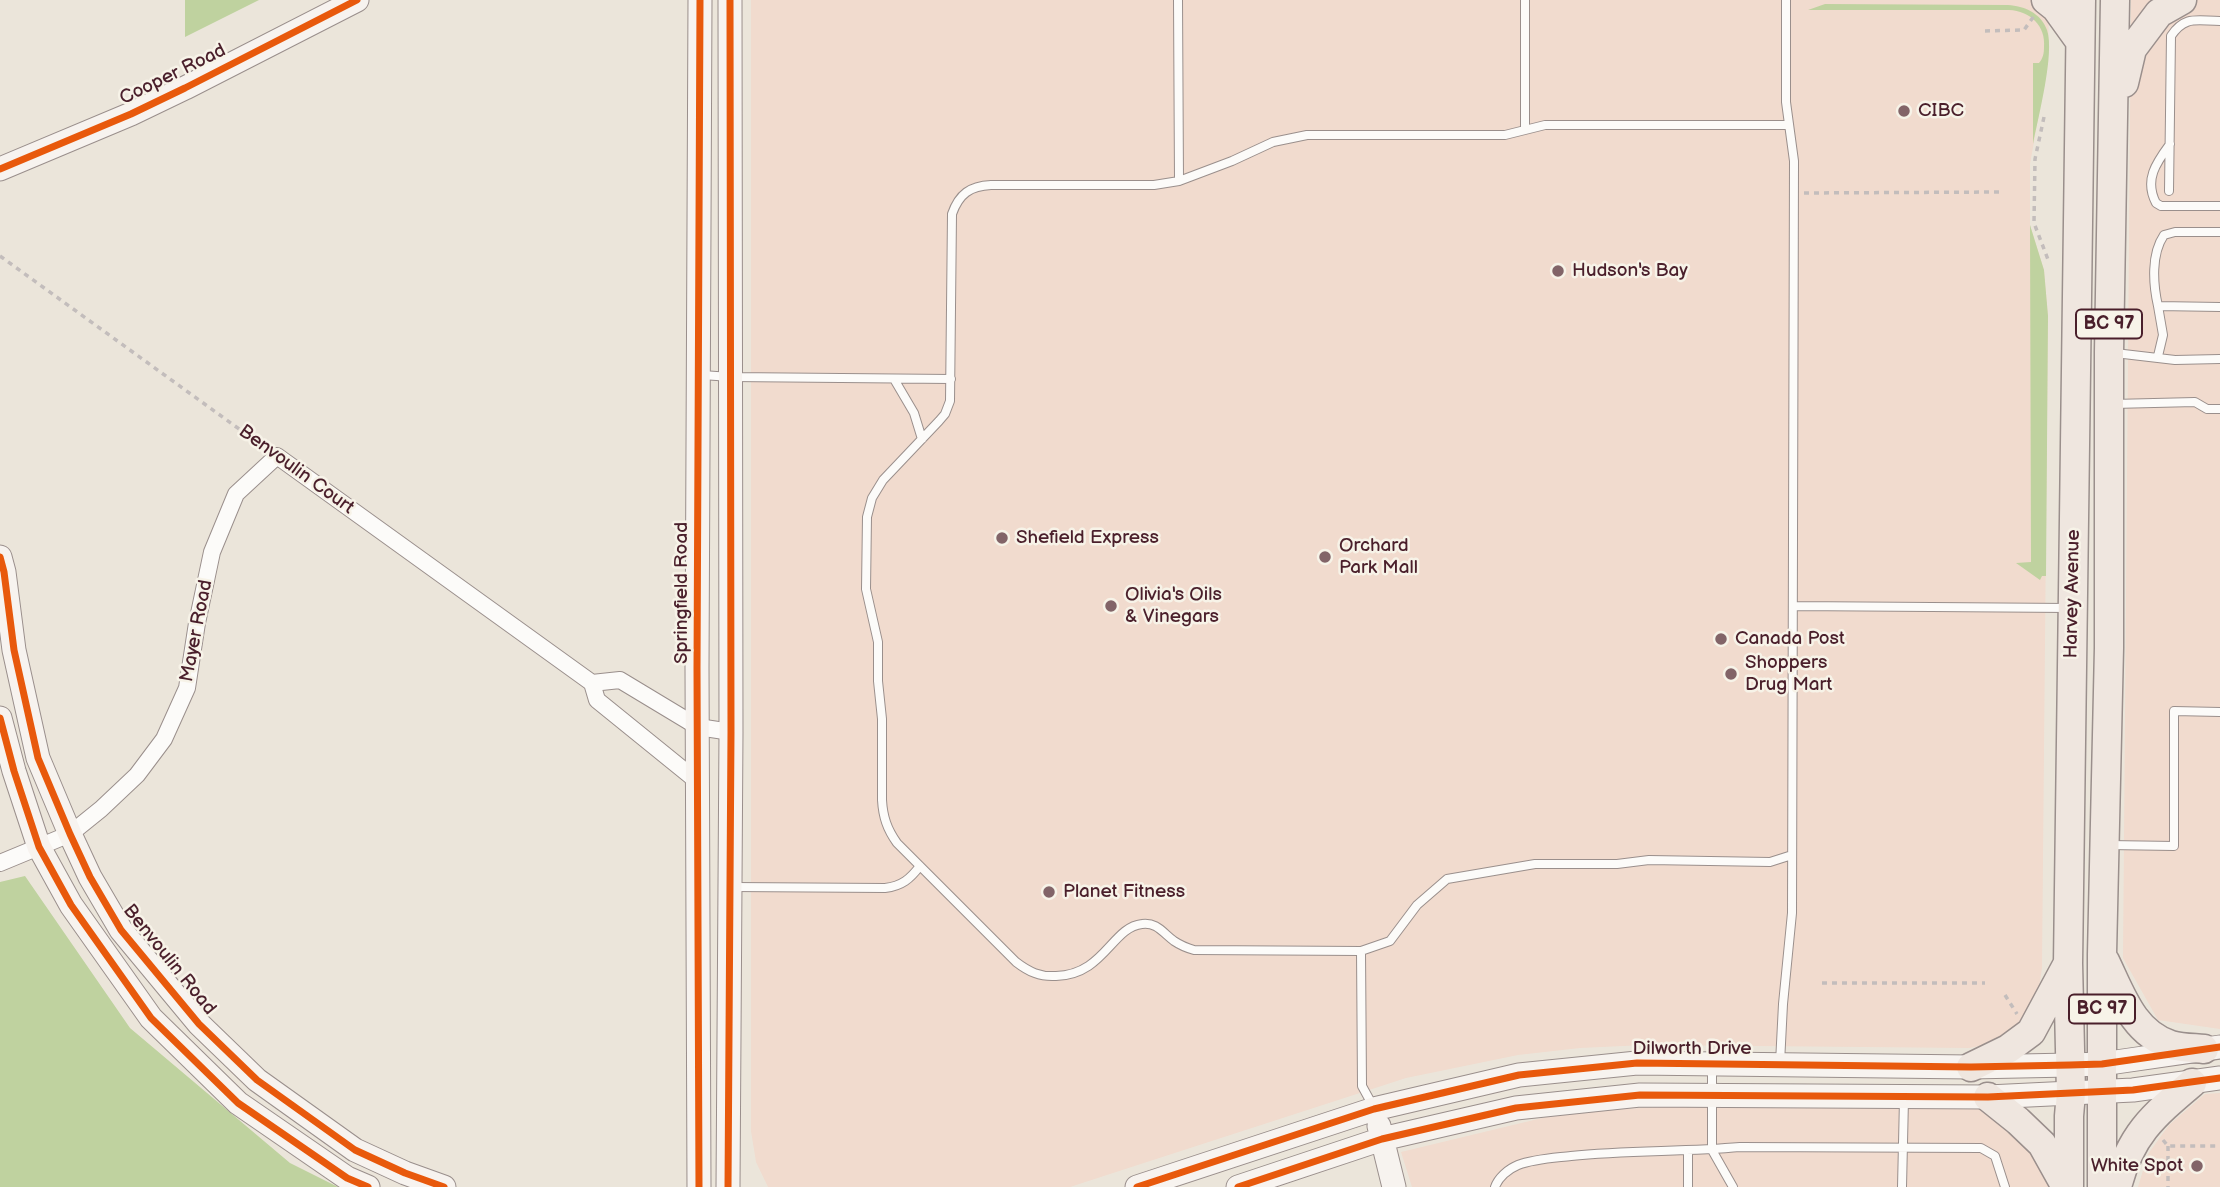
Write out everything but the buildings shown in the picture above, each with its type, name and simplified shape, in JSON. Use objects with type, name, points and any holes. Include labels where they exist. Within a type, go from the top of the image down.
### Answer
[{"type":"highway","name":"Harvey Avenue","points":[[2068,1187],[2071,1079],[2068,963],[2081,0]]},
{"type":"highway","name":"Harvey Avenue","points":[[2102,1187],[2103,845],[2109,648],[2109,352],[2115,0]]},
{"type":"highway","points":[[2113,126],[2132,49],[2159,13],[2182,0]]},
{"type":"highway","points":[[2041,7],[2056,8],[2079,40]]},
{"type":"highway","points":[[2073,608],[2109,648]]},
{"type":"highway","points":[[2102,954],[2134,1018],[2154,1038],[2173,1046],[2212,1048]]},
{"type":"highway","points":[[1971,1067],[2008,1049],[2031,1032],[2068,963]]},
{"type":"highway","points":[[2116,1187],[2133,1142],[2156,1113],[2192,1083]]},
{"type":"highway","points":[[1988,1097],[2042,1144],[2068,1187]]},
{"type":"main road","name":"Cooper Road","points":[[0,169],[174,93],[357,0]]},
{"type":"main road","name":"Springfield Road","points":[[699,1187],[700,0]]},
{"type":"main road","points":[[727,1187],[731,732],[730,0]]},
{"type":"main road","name":"Benvoulin Road","points":[[0,557],[14,650],[38,758],[90,877],[121,930],[199,1024],[257,1080],[355,1150],[444,1187]]},
{"type":"main road","points":[[0,718],[39,847],[71,905],[151,1018],[238,1103],[347,1178],[368,1187]]},
{"type":"main road","name":"Dilworth Drive","points":[[1238,1187],[1382,1139],[1516,1108],[1640,1096],[1988,1097],[2071,1079],[2102,1064],[2212,1048]]},
{"type":"main road","name":"Dilworth Drive","points":[[1137,1187],[1374,1109],[1519,1074],[1637,1063],[1971,1067],[2071,1079],[2101,1092],[2220,1078]]},
{"type":"main road","points":[[1374,1109],[1394,1187]]},
{"type":"main road","points":[[684,1187],[698,1147]]},
{"type":"main road","points":[[727,1149],[740,1187]]},
{"type":"street","name":"Benvoulin Court","points":[[277,456],[592,683],[597,700],[698,781]]},
{"type":"street","name":"Mayer Road","points":[[0,863],[70,834],[138,775],[164,738],[187,688],[212,552],[236,494],[277,456]]},
{"type":"street","points":[[592,683],[620,680],[698,727],[731,732]]},
{"type":"lane","points":[[1178,0],[1179,181]]},
{"type":"lane","points":[[1525,0],[1525,130]]},
{"type":"lane","points":[[1780,1066],[1791,923],[1792,855],[1794,161],[1786,102],[1786,0]]},
{"type":"lane","points":[[2169,191],[2171,36],[2179,25],[2190,21],[2220,21]]},
{"type":"lane","points":[[1789,125],[1545,125],[1504,135],[1307,135],[1273,142],[1179,181],[1154,185],[973,187],[959,198],[952,214],[949,406],[939,421],[888,472],[872,498],[867,517],[866,589],[878,642],[883,811],[890,832],[920,866],[1016,962],[1044,976],[1072,975],[1088,968],[1127,930],[1143,924],[1157,926],[1176,943],[1194,950],[1361,951],[1390,941],[1417,905],[1447,879],[1535,864],[1617,864],[1649,860],[1770,862],[1792,855]]},
{"type":"lane","points":[[2170,145],[2153,167],[2152,196],[2156,203],[2161,206],[2220,206]]},
{"type":"lane","points":[[2158,356],[2163,335],[2155,291],[2156,246],[2164,235],[2175,232],[2220,232]]},
{"type":"lane","points":[[2158,306],[2220,307]]},
{"type":"lane","points":[[2109,352],[2175,360],[2220,359]]},
{"type":"lane","points":[[699,375],[951,379]]},
{"type":"lane","points":[[894,379],[914,413],[922,439]]},
{"type":"lane","points":[[2110,404],[2195,402],[2207,409],[2220,409]]},
{"type":"lane","points":[[1793,606],[2073,608]]},
{"type":"lane","points":[[2103,845],[2174,846],[2174,711],[2220,712]]},
{"type":"lane","points":[[730,887],[885,888],[909,879],[920,866]]},
{"type":"lane","points":[[1361,951],[1362,1086],[1374,1109]]},
{"type":"lane","points":[[1712,1063],[1712,1150],[1733,1187]]},
{"type":"lane","points":[[1902,1187],[1904,1096]]},
{"type":"lane","points":[[1495,1187],[1498,1180],[1518,1165],[1547,1159],[1614,1152],[1740,1147],[1981,1148],[1995,1156],[2006,1187]]},
{"type":"lane","points":[[1688,1151],[1688,1187]]},
{"type":"path","points":[[1985,31],[2024,30],[2041,7]]},
{"type":"path","points":[[2044,117],[2035,159],[2033,196],[2034,223],[2049,262]]},
{"type":"path","points":[[1803,194],[2000,192]]},
{"type":"path","points":[[1822,983],[1985,983]]},
{"type":"path","points":[[2005,995],[2022,1023]]},
{"type":"path","points":[[2162,1138],[2168,1146],[2168,1187]]},
{"type":"path","points":[[2168,1146],[2220,1146]]},
{"type":"shaded area","points":[[751,0],[2049,0],[2048,63],[2030,164],[2030,225],[2044,270],[2048,316],[2042,968],[2039,988],[2022,1020],[2003,1036],[1970,1048],[1645,1045],[1580,1048],[1518,1055],[1406,1078],[1070,1187],[768,1187],[756,1162],[751,1131]]},
{"type":"shaded area","points":[[2131,0],[2220,0],[2220,1029],[2158,1020],[2123,958]]},
{"type":"shaded area","points":[[2220,1093],[2220,1187],[2138,1187],[2148,1154],[2169,1125],[2205,1094]]},
{"type":"shaded area","points":[[1718,1104],[1991,1106],[2037,1146],[2050,1187],[1412,1187],[1401,1152],[1567,1112]]},
{"type":"green space","points":[[185,0],[259,0],[185,37]]},
{"type":"green space","points":[[1825,4],[2008,5],[2031,12],[2041,19],[2049,40],[2045,86],[2033,144],[2033,63],[2039,63],[2042,58],[2044,39],[2039,26],[2030,17],[2009,10],[1808,10]]},
{"type":"green space","points":[[2030,225],[2044,270],[2048,316],[2046,576],[2042,576],[2040,580],[2016,563],[2031,562]]},
{"type":"green space","points":[[25,876],[130,1028],[290,1163],[338,1187],[0,1187],[0,882]]},
{"type":"cycle path","points":[[0,169],[131,114],[357,0]]},
{"type":"cycle path","points":[[699,1187],[697,667],[700,0]]},
{"type":"cycle path","points":[[728,1187],[731,732],[730,0]]},
{"type":"cycle path","points":[[0,557],[14,650],[38,758],[90,877],[121,930],[199,1024],[257,1080],[355,1150],[444,1187]]},
{"type":"cycle path","points":[[0,718],[39,847],[71,905],[151,1018],[238,1103],[347,1178],[368,1187]]},
{"type":"cycle path","points":[[1137,1187],[1374,1109],[1519,1075],[1637,1063],[1971,1067],[2102,1064],[2220,1047]]},
{"type":"cycle path","points":[[1238,1187],[1382,1139],[1516,1108],[1640,1095],[1988,1097],[2133,1090],[2220,1078]]},
{"type":"place","name":"CIBC","points":[[1904,111]]},
{"type":"place","name":"Hudson's Bay","points":[[1558,271]]},
{"type":"place","name":"Shefield Express","points":[[1002,538]]},
{"type":"place","name":"Orchard Park Mall","points":[[1325,557]]},
{"type":"place","name":"Olivia's Oils & Vinegars","points":[[1111,606]]},
{"type":"place","name":"Canada Post","points":[[1721,639]]},
{"type":"place","name":"Shoppers Drug Mart","points":[[1731,674]]},
{"type":"place","name":"Planet Fitness","points":[[1049,892]]},
{"type":"place","name":"White Spot","points":[[2197,1166]]}]
